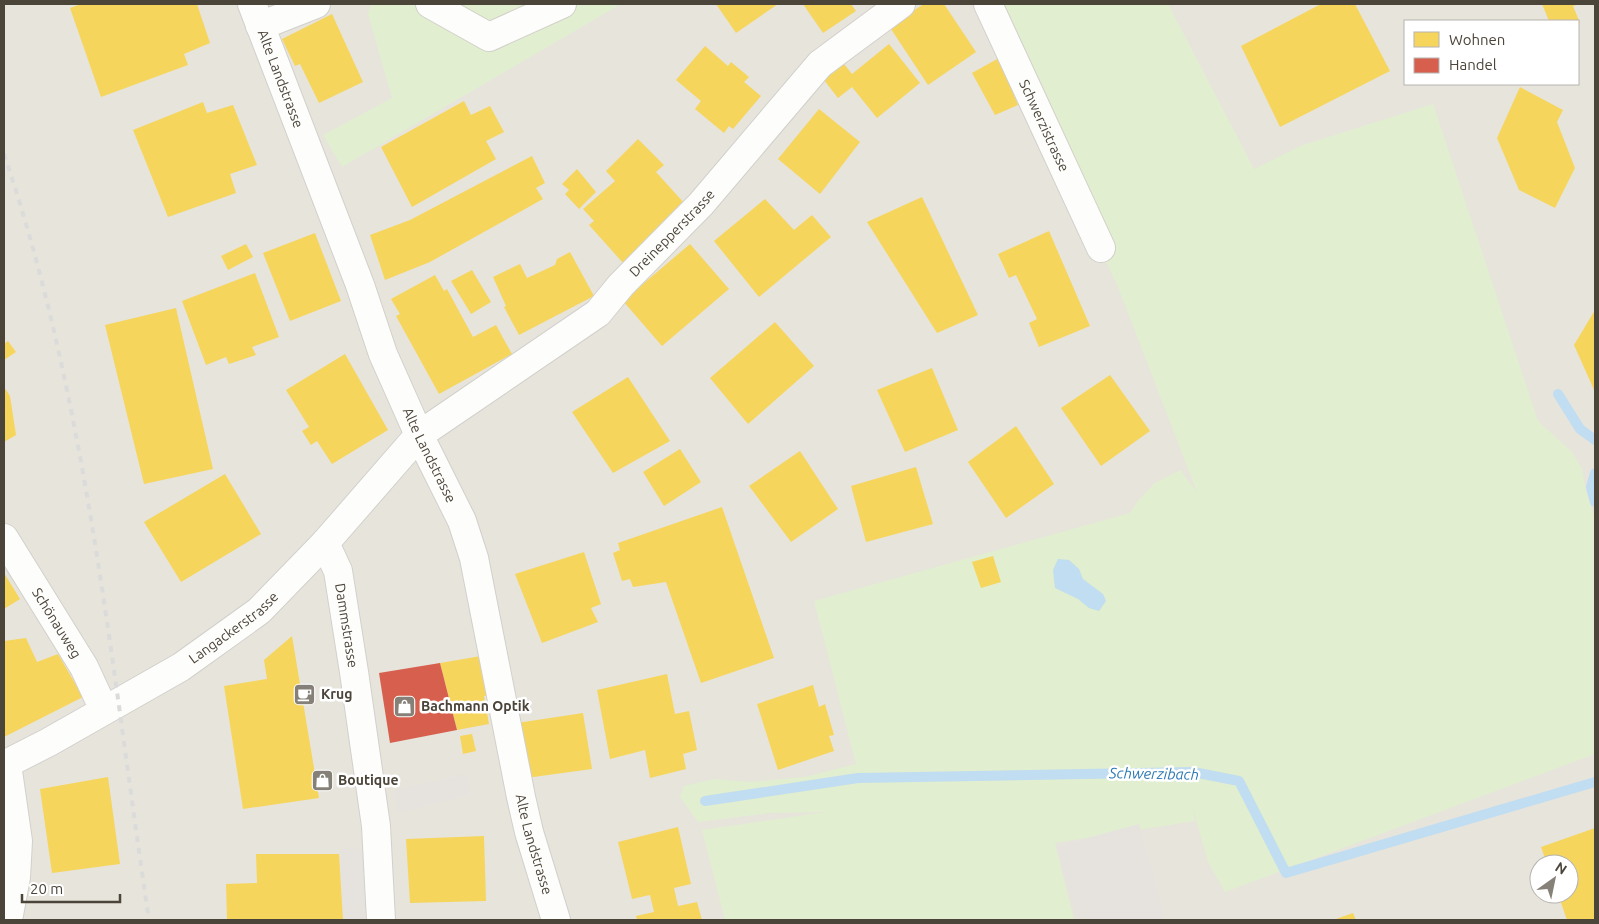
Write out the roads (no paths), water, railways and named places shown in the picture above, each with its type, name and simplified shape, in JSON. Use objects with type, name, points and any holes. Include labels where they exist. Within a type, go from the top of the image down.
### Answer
[{"type":"street","points":[[256,15],[316,4]]},
{"type":"street","points":[[430,4],[489,36],[562,4]]},
{"type":"street","name":"Dreinepperstrasse","points":[[419,435],[598,313],[621,285],[701,204],[820,64],[901,4]]},
{"type":"street","name":"Schwerzistrasse","points":[[988,4],[1101,248]]},
{"type":"street","name":"Alte Landstrasse","points":[[256,15],[360,285],[383,354],[419,435],[462,521],[474,558],[521,797],[556,920]]},
{"type":"street","name":"Langackerstrasse","points":[[5,765],[181,667],[259,611],[325,542],[419,435]]},
{"type":"street","name":"Schönauweg","points":[[4,538],[84,667],[104,710]]},
{"type":"street","name":"Dammstrasse","points":[[325,542],[338,571],[376,826],[382,920]]},
{"type":"street","points":[[5,765],[18,841],[16,877],[8,920]]},
{"type":"water","points":[[1058,559],[1069,560],[1079,569],[1083,579],[1103,594],[1106,601],[1099,611],[1089,608],[1078,599],[1055,588],[1053,570]]},
{"type":"waterway","points":[[1558,394],[1580,429],[1595,440]]},
{"type":"waterway","name":"Schwerzibach","points":[[1595,473],[1591,487],[1595,502]]},
{"type":"waterway","name":"Schwerzibach","points":[[705,801],[858,778],[1193,772],[1239,781],[1286,873],[1595,782]]},
{"type":"railway","points":[[4,154],[33,247],[56,341],[76,437],[108,631],[149,920]]},
{"type":"place","name":"Krug","points":[[305,694]]},
{"type":"place","name":"Bachmann Optik","points":[[405,706]]},
{"type":"place","name":"Boutique","points":[[322,780]]}]
